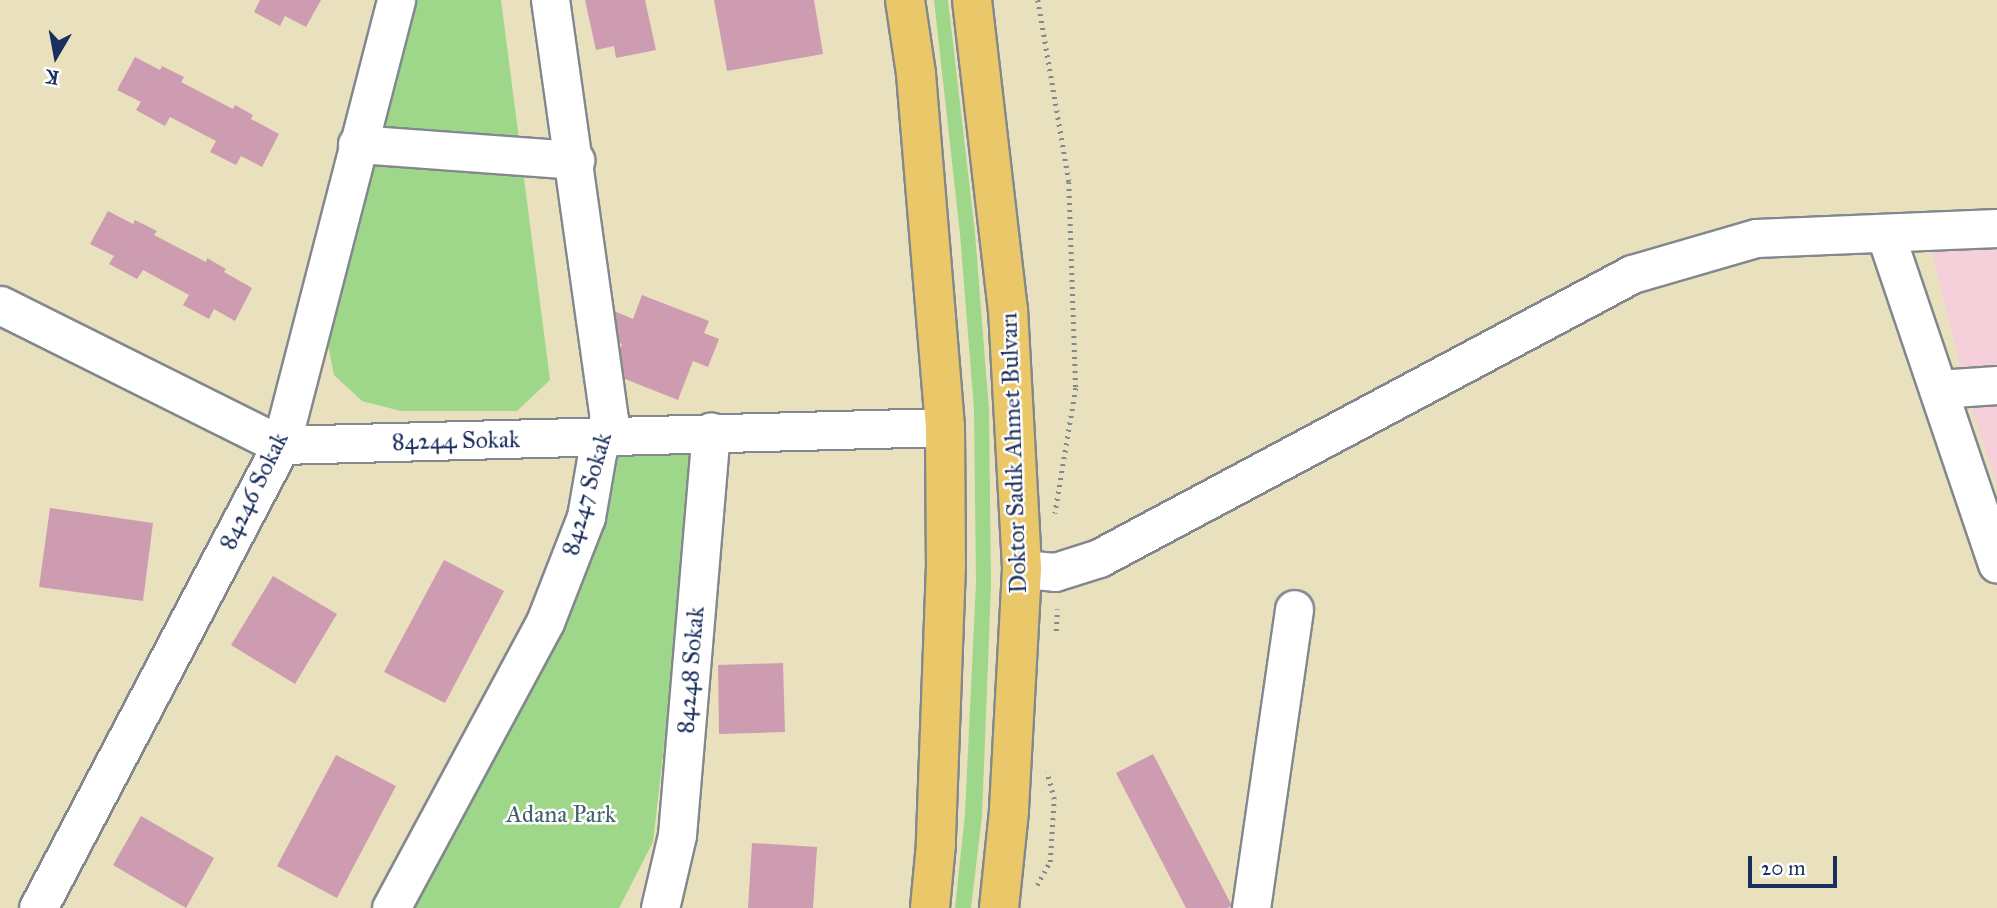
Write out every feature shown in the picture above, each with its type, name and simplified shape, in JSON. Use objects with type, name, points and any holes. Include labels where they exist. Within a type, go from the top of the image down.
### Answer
[{"type":"main road","points":[[905,0],[916,74],[945,427],[945,593],[936,844],[930,908]]},
{"type":"main road","name":"Doktor Sadık Ahmet Bulvarı","points":[[972,0],[1008,309],[1022,569],[1009,811],[999,908]]},
{"type":"street","name":"84246 Sokak","points":[[38,908],[281,445],[396,0]]},
{"type":"street","name":"84247 Sokak","points":[[391,908],[545,622],[586,517],[608,419],[575,160],[551,0]]},
{"type":"street","points":[[357,144],[575,160]]},
{"type":"street","points":[[1022,569],[1055,572],[1099,558],[1632,274],[1756,238],[1997,228]]},
{"type":"street","points":[[1885,233],[1997,564]]},
{"type":"street","name":"84244 Sokak","points":[[0,305],[281,445],[602,438],[711,431],[945,427]]},
{"type":"street","points":[[1938,389],[1997,385]]},
{"type":"street","name":"84248 Sokak","points":[[660,908],[677,835],[711,431]]},
{"type":"street","points":[[1251,908],[1294,609]]},
{"type":"path","points":[[1038,0],[1069,182],[1076,388],[1055,517]]},
{"type":"shaded area","points":[[1997,245],[1997,486],[1967,394],[1931,249]]},
{"type":"green space","points":[[413,0],[501,0],[550,380],[517,411],[401,411],[362,401],[334,375],[327,340]]},
{"type":"green space","points":[[934,0],[948,0],[975,233],[989,410],[991,586],[982,816],[971,908],[955,908],[965,814],[976,583],[974,409],[960,234]]},
{"type":"green space","name":"Adana Park","points":[[700,435],[653,842],[619,908],[410,908],[606,444]]},
{"type":"building","points":[[260,0],[321,0],[306,27],[285,16],[280,26],[254,12]]},
{"type":"building","points":[[585,0],[645,0],[656,50],[616,58],[614,46],[596,50]]},
{"type":"building","points":[[714,0],[814,0],[823,54],[727,71]]},
{"type":"building","points":[[135,57],[160,70],[162,66],[184,77],[181,82],[233,109],[235,105],[253,115],[251,119],[279,134],[262,167],[241,156],[236,165],[210,152],[216,141],[170,117],[165,126],[136,110],[141,102],[117,90]]},
{"type":"building","points":[[108,211],[133,224],[135,220],[157,231],[154,235],[206,262],[207,258],[226,269],[224,272],[252,288],[235,321],[214,309],[209,319],[183,305],[189,295],[143,270],[137,279],[109,264],[114,256],[90,244]]},
{"type":"building","points":[[642,295],[709,321],[704,333],[719,339],[708,367],[693,361],[678,400],[610,373],[622,344],[604,337],[614,311],[633,319]]},
{"type":"building","points":[[50,508],[153,523],[143,601],[39,587]]},
{"type":"building","points":[[444,560],[504,591],[445,703],[384,672]]},
{"type":"building","points":[[273,576],[337,614],[295,684],[231,645]]},
{"type":"building","points":[[783,663],[785,732],[719,734],[718,665]]},
{"type":"building","points":[[1153,754],[1232,906],[1186,908],[1116,773]]},
{"type":"building","points":[[336,755],[396,786],[337,898],[277,866]]},
{"type":"building","points":[[141,816],[214,858],[186,908],[113,865]]},
{"type":"building","points":[[752,843],[817,847],[813,908],[748,908]]}]
